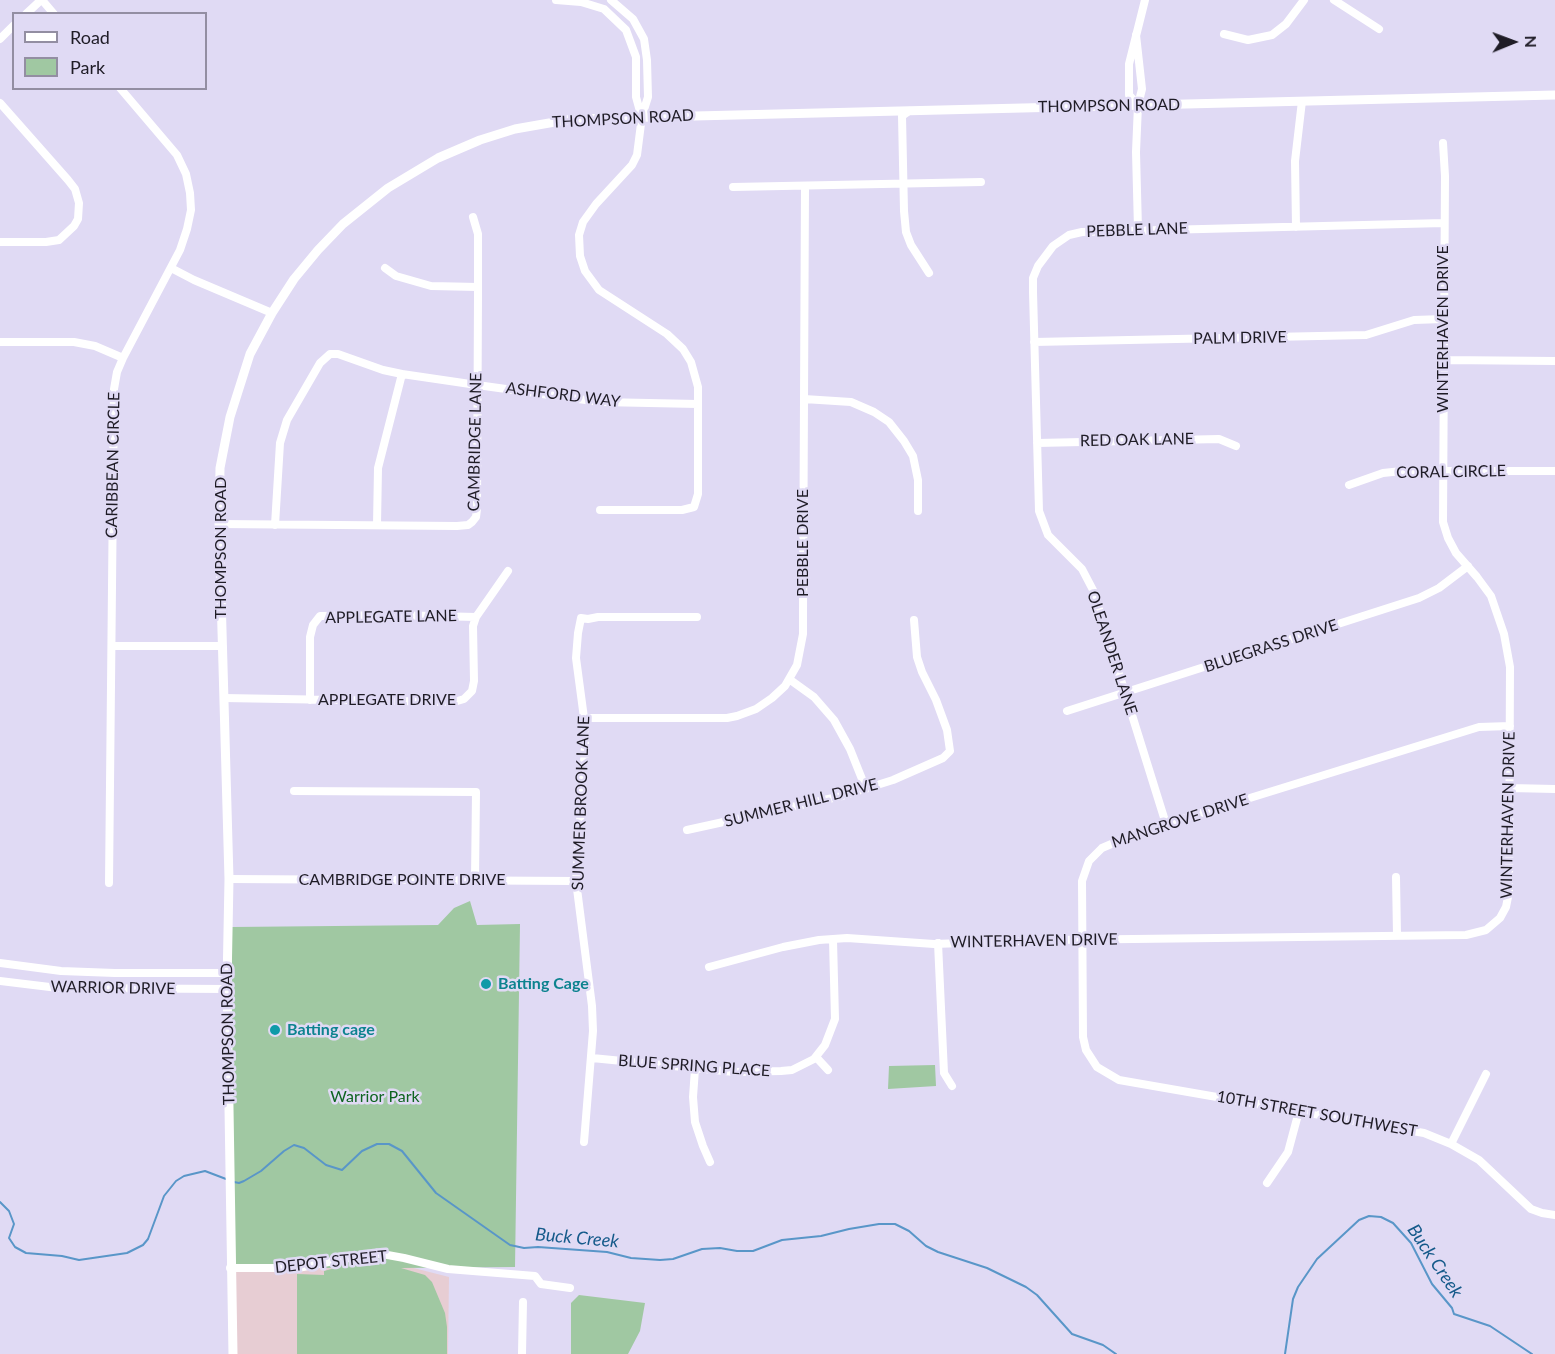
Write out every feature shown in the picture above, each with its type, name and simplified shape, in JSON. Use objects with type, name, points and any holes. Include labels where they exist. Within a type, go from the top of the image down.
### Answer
[{"type":"street","points":[[28,12],[42,0],[52,12]]},
{"type":"street","points":[[556,0],[581,2],[604,9],[626,30],[636,57],[636,97],[642,116]]},
{"type":"street","points":[[600,510],[682,510],[694,507],[698,494],[697,379],[691,362],[683,349],[667,334],[599,290],[585,271],[580,256],[579,235],[583,222],[596,204],[632,165],[637,155],[642,116],[648,97],[644,39],[633,19],[611,0]]},
{"type":"street","points":[[1138,105],[1129,95],[1129,64],[1145,0]]},
{"type":"street","points":[[1224,34],[1248,40],[1272,35],[1286,24],[1304,0]]},
{"type":"street","points":[[1334,0],[1379,29]]},
{"type":"street","points":[[0,39],[12,27]]},
{"type":"street","points":[[1136,35],[1143,89],[1138,105],[1136,165],[1138,229]]},
{"type":"street","name":"CARIBBEAN CIRCLE","points":[[109,883],[112,410],[115,381],[123,358],[171,268],[190,218],[190,193],[186,174],[168,144],[122,90]]},
{"type":"street","name":"THOMPSON ROAD","points":[[233,1354],[227,989],[229,879],[219,524],[220,468],[230,417],[250,354],[272,313],[307,262],[343,224],[387,188],[438,158],[498,134],[551,122],[585,118],[1555,94]]},
{"type":"street","points":[[1296,226],[1295,161],[1302,101]]},
{"type":"street","points":[[0,103],[68,180],[75,189],[79,203],[78,219],[59,240],[0,242]]},
{"type":"street","points":[[911,110],[902,116],[904,211],[908,237],[929,273]]},
{"type":"street","name":"WINTERHAVEN DRIVE","points":[[709,967],[804,942],[847,938],[902,943],[938,943],[1466,935],[1486,930],[1500,918],[1506,907],[1509,892],[1510,667],[1504,634],[1491,596],[1456,553],[1445,530],[1442,470],[1443,143]]},
{"type":"street","points":[[733,187],[981,182]]},
{"type":"street","name":"PEBBLE DRIVE","points":[[584,718],[727,718],[746,713],[765,704],[779,692],[797,665],[803,634],[805,186]]},
{"type":"street","name":"CAMBRIDGE LANE","points":[[219,524],[468,525],[476,517],[478,234],[472,217]]},
{"type":"street","name":"PEBBLE LANE","points":[[1038,495],[1033,278],[1047,251],[1058,242],[1075,233],[1138,229],[1444,223]]},
{"type":"street","points":[[171,268],[272,313]]},
{"type":"street","points":[[385,268],[396,276],[425,285],[478,287]]},
{"type":"street","name":"PALM DRIVE","points":[[1035,342],[1366,334],[1414,320],[1443,319]]},
{"type":"street","points":[[0,342],[74,342],[95,346],[123,358]]},
{"type":"street","name":"ASHFORD WAY","points":[[275,525],[282,437],[287,420],[324,357],[330,354],[338,354],[382,370],[402,374],[600,402],[698,404]]},
{"type":"street","points":[[1443,360],[1555,361]]},
{"type":"street","points":[[377,525],[378,468],[402,374]]},
{"type":"street","points":[[804,399],[851,402],[867,408],[889,422],[913,456],[918,480],[918,511]]},
{"type":"street","name":"RED OAK LANE","points":[[1036,443],[1219,439],[1236,446]]},
{"type":"street","name":"CORAL CIRCLE","points":[[1349,484],[1383,473],[1442,470],[1555,471]]},
{"type":"street","name":"OLEANDER LANE","points":[[1038,495],[1042,521],[1048,536],[1082,569],[1093,590],[1166,824]]},
{"type":"street","name":"BLUEGRASS DRIVE","points":[[1067,711],[1419,598],[1439,588],[1468,566]]},
{"type":"street","points":[[476,618],[508,571]]},
{"type":"street","name":"APPLEGATE LANE","points":[[310,700],[310,637],[313,625],[320,616],[392,615],[476,618]]},
{"type":"street","name":"SUMMER BROOK LANE","points":[[584,1142],[592,1058],[592,1006],[576,881],[585,760],[584,718],[576,658],[581,618],[697,617]]},
{"type":"street","name":"APPLEGATE DRIVE","points":[[224,699],[453,702],[465,699],[472,691],[474,681],[473,626],[476,618]]},
{"type":"street","name":"SUMMER HILL DRIVE","points":[[687,830],[866,789],[940,760],[950,751],[947,730],[917,657],[914,620]]},
{"type":"street","points":[[112,646],[222,646]]},
{"type":"street","points":[[789,679],[814,698],[834,720],[850,749],[866,789]]},
{"type":"street","name":"MANGROVE DRIVE","points":[[1125,1081],[1114,1078],[1096,1066],[1086,1050],[1082,1023],[1082,881],[1093,856],[1112,843],[1166,824],[1479,727],[1510,726]]},
{"type":"street","points":[[1510,788],[1555,789]]},
{"type":"street","points":[[294,791],[476,792],[475,880]]},
{"type":"street","points":[[1396,877],[1396,935]]},
{"type":"street","name":"CAMBRIDGE POINTE DRIVE","points":[[229,879],[576,881]]},
{"type":"street","points":[[828,1070],[816,1057],[825,1046],[835,1019],[833,940]]},
{"type":"street","points":[[938,943],[944,1073],[952,1086]]},
{"type":"street","name":"WARRIOR DRIVE","points":[[0,963],[62,971],[227,973]]},
{"type":"street","name":"WARRIOR DRIVE","points":[[0,981],[58,988],[227,989]]},
{"type":"street","name":"BLUE SPRING PLACE","points":[[592,1058],[734,1072],[792,1070],[816,1057]]},
{"type":"street","points":[[695,1069],[693,1097],[695,1122],[702,1146],[710,1162]]},
{"type":"street","points":[[1450,1144],[1486,1074]]},
{"type":"street","name":"10TH STREET SOUTHWEST","points":[[1125,1081],[1424,1133],[1464,1151],[1492,1171],[1532,1209],[1555,1215]]},
{"type":"street","points":[[1267,1183],[1288,1152],[1299,1111]]},
{"type":"street","name":"DEPOT STREET","points":[[230,1268],[304,1268],[359,1256],[382,1254],[447,1269],[535,1276],[541,1284],[570,1287]]},
{"type":"street","points":[[522,1354],[523,1302]]},
{"type":"shaded area","points":[[394,1263],[449,1277],[448,1354],[233,1354],[230,1268]]},
{"type":"green space","name":"Warrior Park","points":[[470,901],[477,925],[520,924],[515,1267],[401,1268],[425,1275],[432,1282],[445,1313],[447,1354],[297,1354],[297,1274],[324,1275],[324,1271],[335,1268],[230,1268],[232,927],[438,925],[454,908]]},
{"type":"green space","points":[[935,1065],[936,1086],[888,1089],[889,1066]]},
{"type":"green space","points":[[579,1295],[645,1303],[640,1331],[628,1354],[571,1354],[571,1303]]},
{"type":"waterway","name":"Buck Creek","points":[[234,1182],[244,1181],[261,1171],[294,1145],[304,1148],[326,1165],[342,1170],[362,1151],[377,1144],[389,1144],[402,1151],[436,1193],[510,1245],[524,1248],[607,1252],[631,1258],[660,1260],[673,1259],[702,1249],[753,1251],[782,1240],[821,1236],[879,1224],[895,1224],[938,1252],[987,1268],[1026,1287],[1037,1295],[1072,1334],[1103,1345],[1116,1354]]},
{"type":"waterway","name":"Buck Creek","points":[[0,1202],[9,1211],[14,1224],[9,1238],[15,1247],[26,1253],[79,1260],[127,1253],[143,1245],[148,1239],[164,1196],[176,1181],[184,1176],[205,1171],[226,1179]]},
{"type":"waterway","name":"Buck Creek","points":[[1285,1354],[1293,1299],[1298,1287],[1317,1259],[1359,1220],[1369,1216],[1381,1217],[1393,1223],[1411,1243],[1432,1284],[1452,1308],[1454,1314],[1490,1326],[1532,1354]]},
{"type":"place","name":"Batting Cage","points":[[486,984]]},
{"type":"place","name":"Batting cage","points":[[275,1030]]}]
